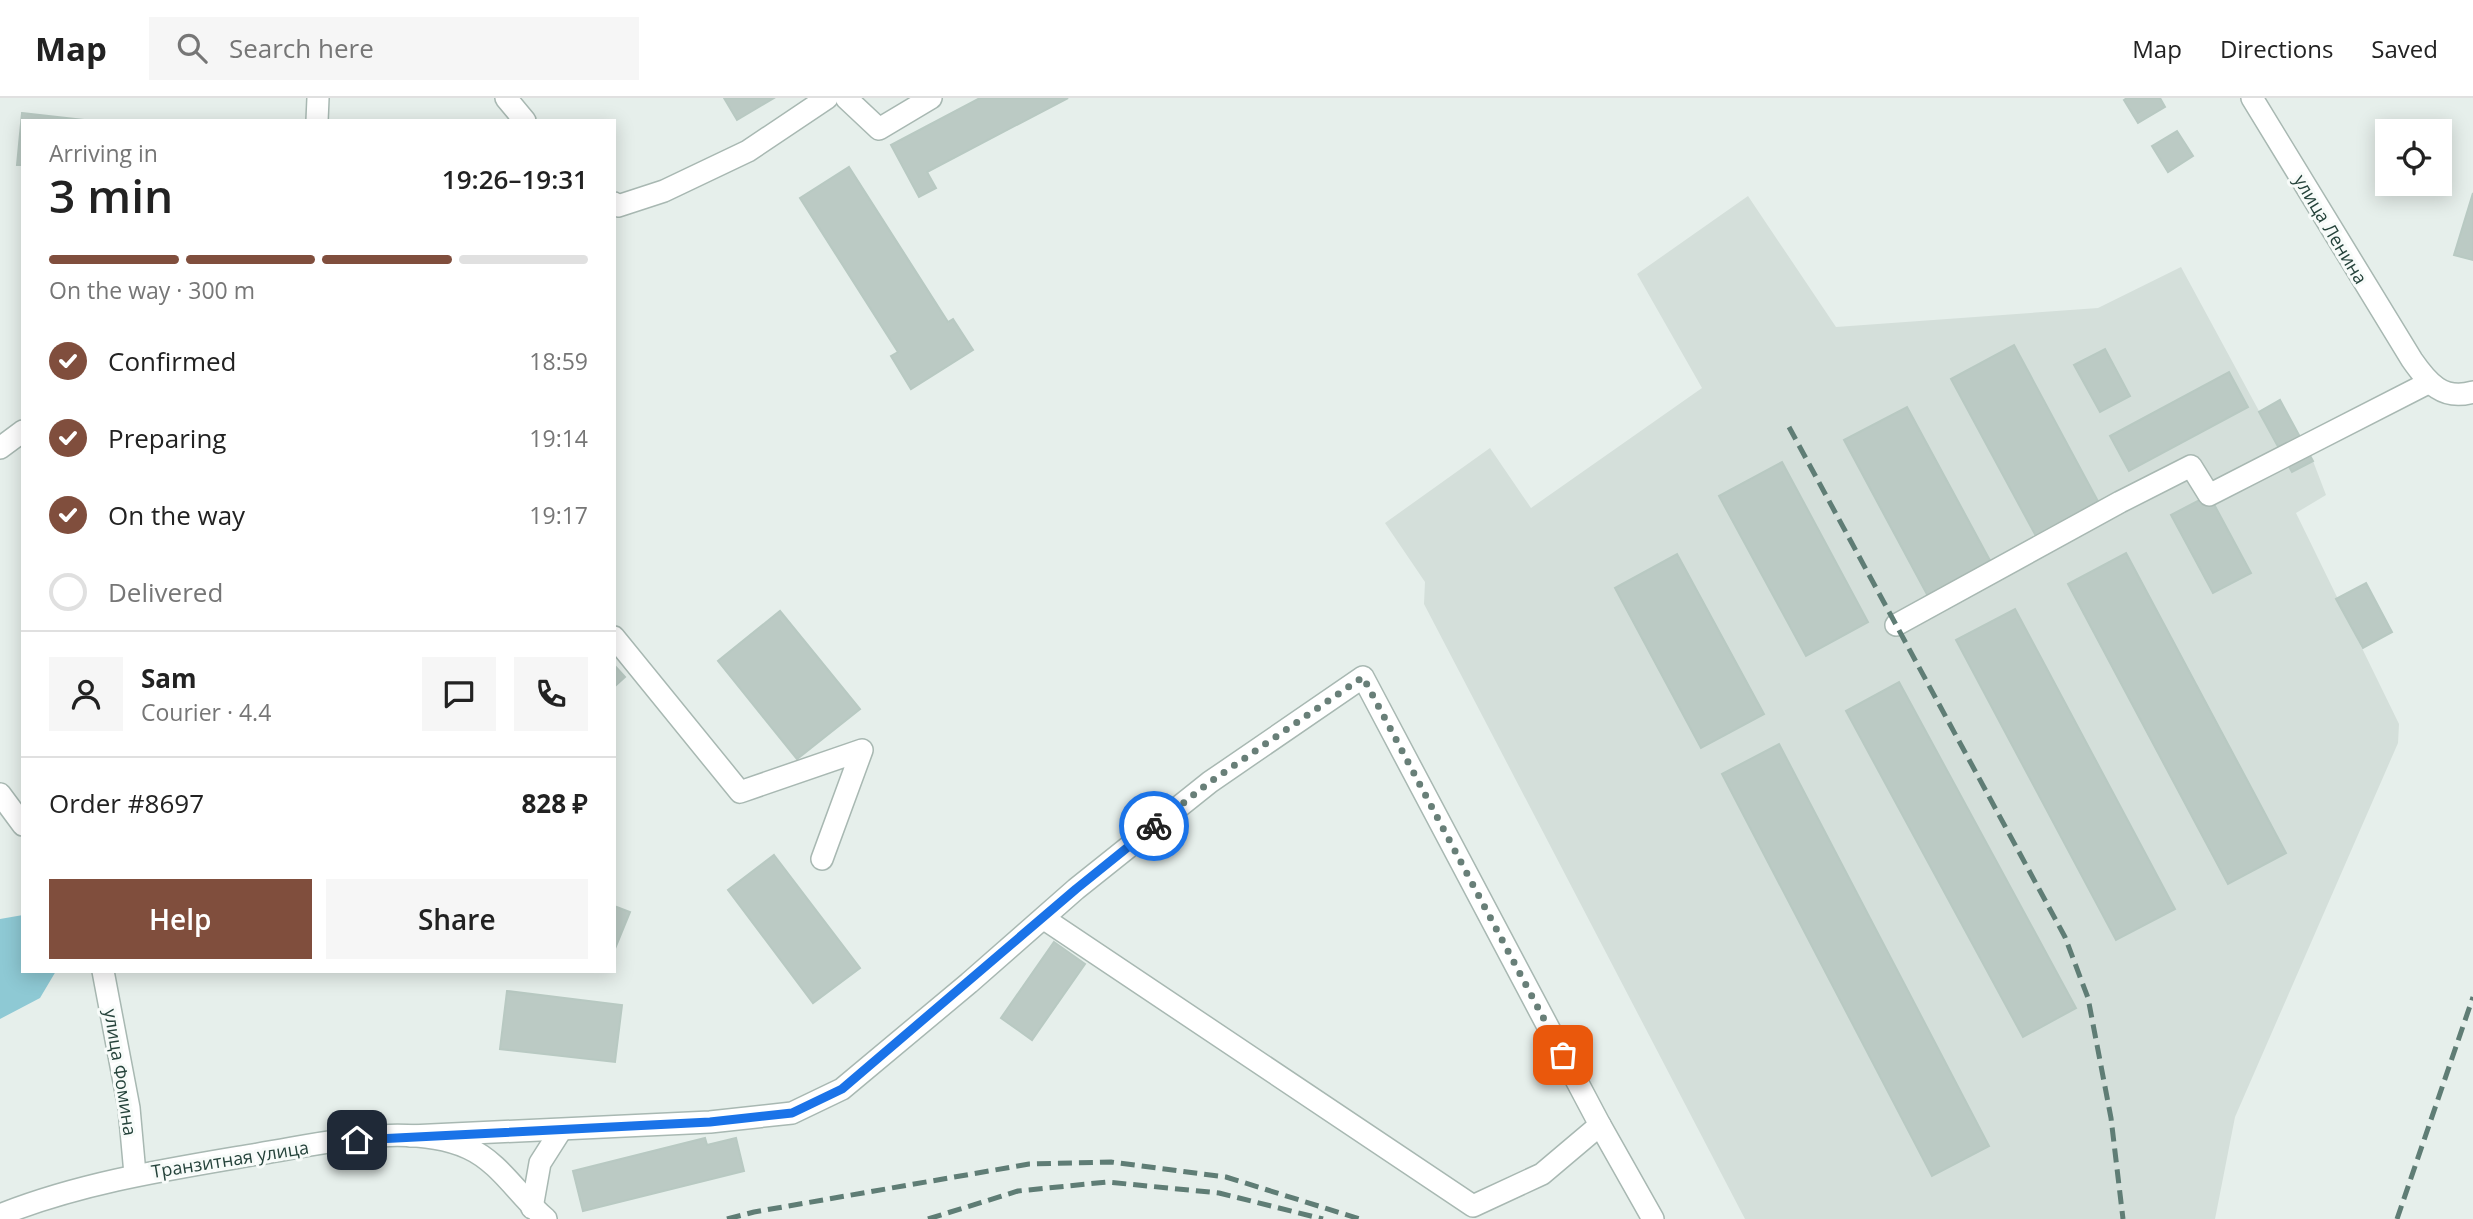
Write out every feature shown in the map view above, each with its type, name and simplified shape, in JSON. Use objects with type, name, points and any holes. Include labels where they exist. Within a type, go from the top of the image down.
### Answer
[{"type":"street","points":[[506,98],[523,119]]},
{"type":"street","points":[[616,205],[664,191],[748,151],[827,98]]},
{"type":"street","points":[[846,98],[879,129],[931,98]]},
{"type":"street","name":"улица Ленина","points":[[2252,98],[2428,383]]},
{"type":"street","points":[[1896,625],[2191,466],[2209,495],[2428,383],[2443,393],[2463,395],[2473,392]]},
{"type":"street","points":[[0,448],[21,432]]},
{"type":"street","points":[[616,639],[740,792],[862,750],[822,859]]},
{"type":"street","points":[[410,1136],[710,1122],[792,1113],[842,1089],[1043,918],[1210,782],[1363,677],[1653,1219]]},
{"type":"street","points":[[0,794],[14,824]]},
{"type":"street","points":[[1043,918],[1473,1206],[1542,1174],[1601,1125]]},
{"type":"street","name":"улица Фомина","points":[[103,973],[129,1108],[135,1174]]},
{"type":"street","points":[[539,1213],[540,1163],[561,1130]]},
{"type":"street","name":"Транзитная улица","points":[[0,1215],[42,1198],[135,1174],[328,1143],[410,1136],[438,1138],[470,1149],[502,1172],[539,1213]]},
{"type":"shaded area","points":[[1748,196],[1836,327],[2098,308],[2181,267],[2259,411],[2280,400],[2313,461],[2326,495],[2296,513],[2399,724],[2398,743],[2235,1117],[2215,1219],[1745,1219],[1424,604],[1425,582],[1385,523],[1490,448],[1531,508],[1702,388],[1637,274]]},
{"type":"water","points":[[21,915],[21,973],[55,973],[40,998],[0,1019],[0,919]]},
{"type":"building","points":[[724,98],[774,98],[737,120]]},
{"type":"building","points":[[980,98],[1068,98],[927,172],[936,188],[919,197],[891,145]]},
{"type":"building","points":[[2160,98],[2165,107],[2138,123],[2124,100]]},
{"type":"building","points":[[22,113],[75,119],[21,119]]},
{"type":"building","points":[[21,123],[21,165],[17,165]]},
{"type":"building","points":[[2177,131],[2193,156],[2168,172],[2152,146]]},
{"type":"building","points":[[849,167],[948,322],[953,319],[973,350],[911,389],[891,356],[898,352],[800,198]]},
{"type":"building","points":[[2473,193],[2473,260],[2454,255]]},
{"type":"building","points":[[2014,345],[2100,505],[2037,538],[1951,379]]},
{"type":"building","points":[[2105,349],[2130,396],[2100,412],[2074,365]]},
{"type":"building","points":[[2229,372],[2248,407],[2129,471],[2110,436]]},
{"type":"building","points":[[2280,400],[2313,461],[2292,472],[2259,412]]},
{"type":"building","points":[[1907,407],[1993,566],[1930,600],[1844,440]]},
{"type":"building","points":[[1782,462],[1868,622],[1806,656],[1719,496]]},
{"type":"building","points":[[2209,495],[2251,573],[2213,593],[2171,515]]},
{"type":"building","points":[[2126,553],[2286,853],[2228,884],[2068,584]]},
{"type":"building","points":[[1677,554],[1764,714],[1701,748],[1615,588]]},
{"type":"building","points":[[2366,583],[2392,632],[2363,648],[2336,599]]},
{"type":"building","points":[[2015,609],[2175,909],[2116,940],[1956,640]]},
{"type":"building","points":[[780,611],[860,709],[797,759],[718,661]]},
{"type":"building","points":[[616,667],[625,677],[616,685]]},
{"type":"building","points":[[1899,682],[2076,1008],[2023,1037],[1846,711]]},
{"type":"building","points":[[1779,744],[1989,1146],[1932,1176],[1722,774]]},
{"type":"building","points":[[774,855],[860,968],[813,1003],[728,890]]},
{"type":"building","points":[[616,907],[630,912],[616,946]]},
{"type":"building","points":[[1054,942],[1085,964],[1032,1040],[1001,1018]]},
{"type":"building","points":[[507,991],[622,1005],[615,1062],[500,1049]]},
{"type":"building","points":[[705,1138],[707,1145],[736,1138],[744,1171],[583,1211],[573,1171]]},
{"type":"railway","points":[[1789,427],[2065,937],[2088,998],[2111,1118],[2123,1219]]},
{"type":"railway","points":[[2397,1219],[2473,997]]},
{"type":"railway","points":[[727,1219],[1029,1164],[1111,1162],[1226,1177],[1360,1219]]},
{"type":"railway","points":[[928,1219],[1018,1191],[1107,1182],[1219,1193],[1323,1219]]},
{"type":"way so far","points":[[1154,826],[1210,782],[1363,677],[1563,1055]]},
{"type":"route","points":[[357,1140],[710,1122],[792,1113],[842,1089],[1076,889],[1154,826]]}]
